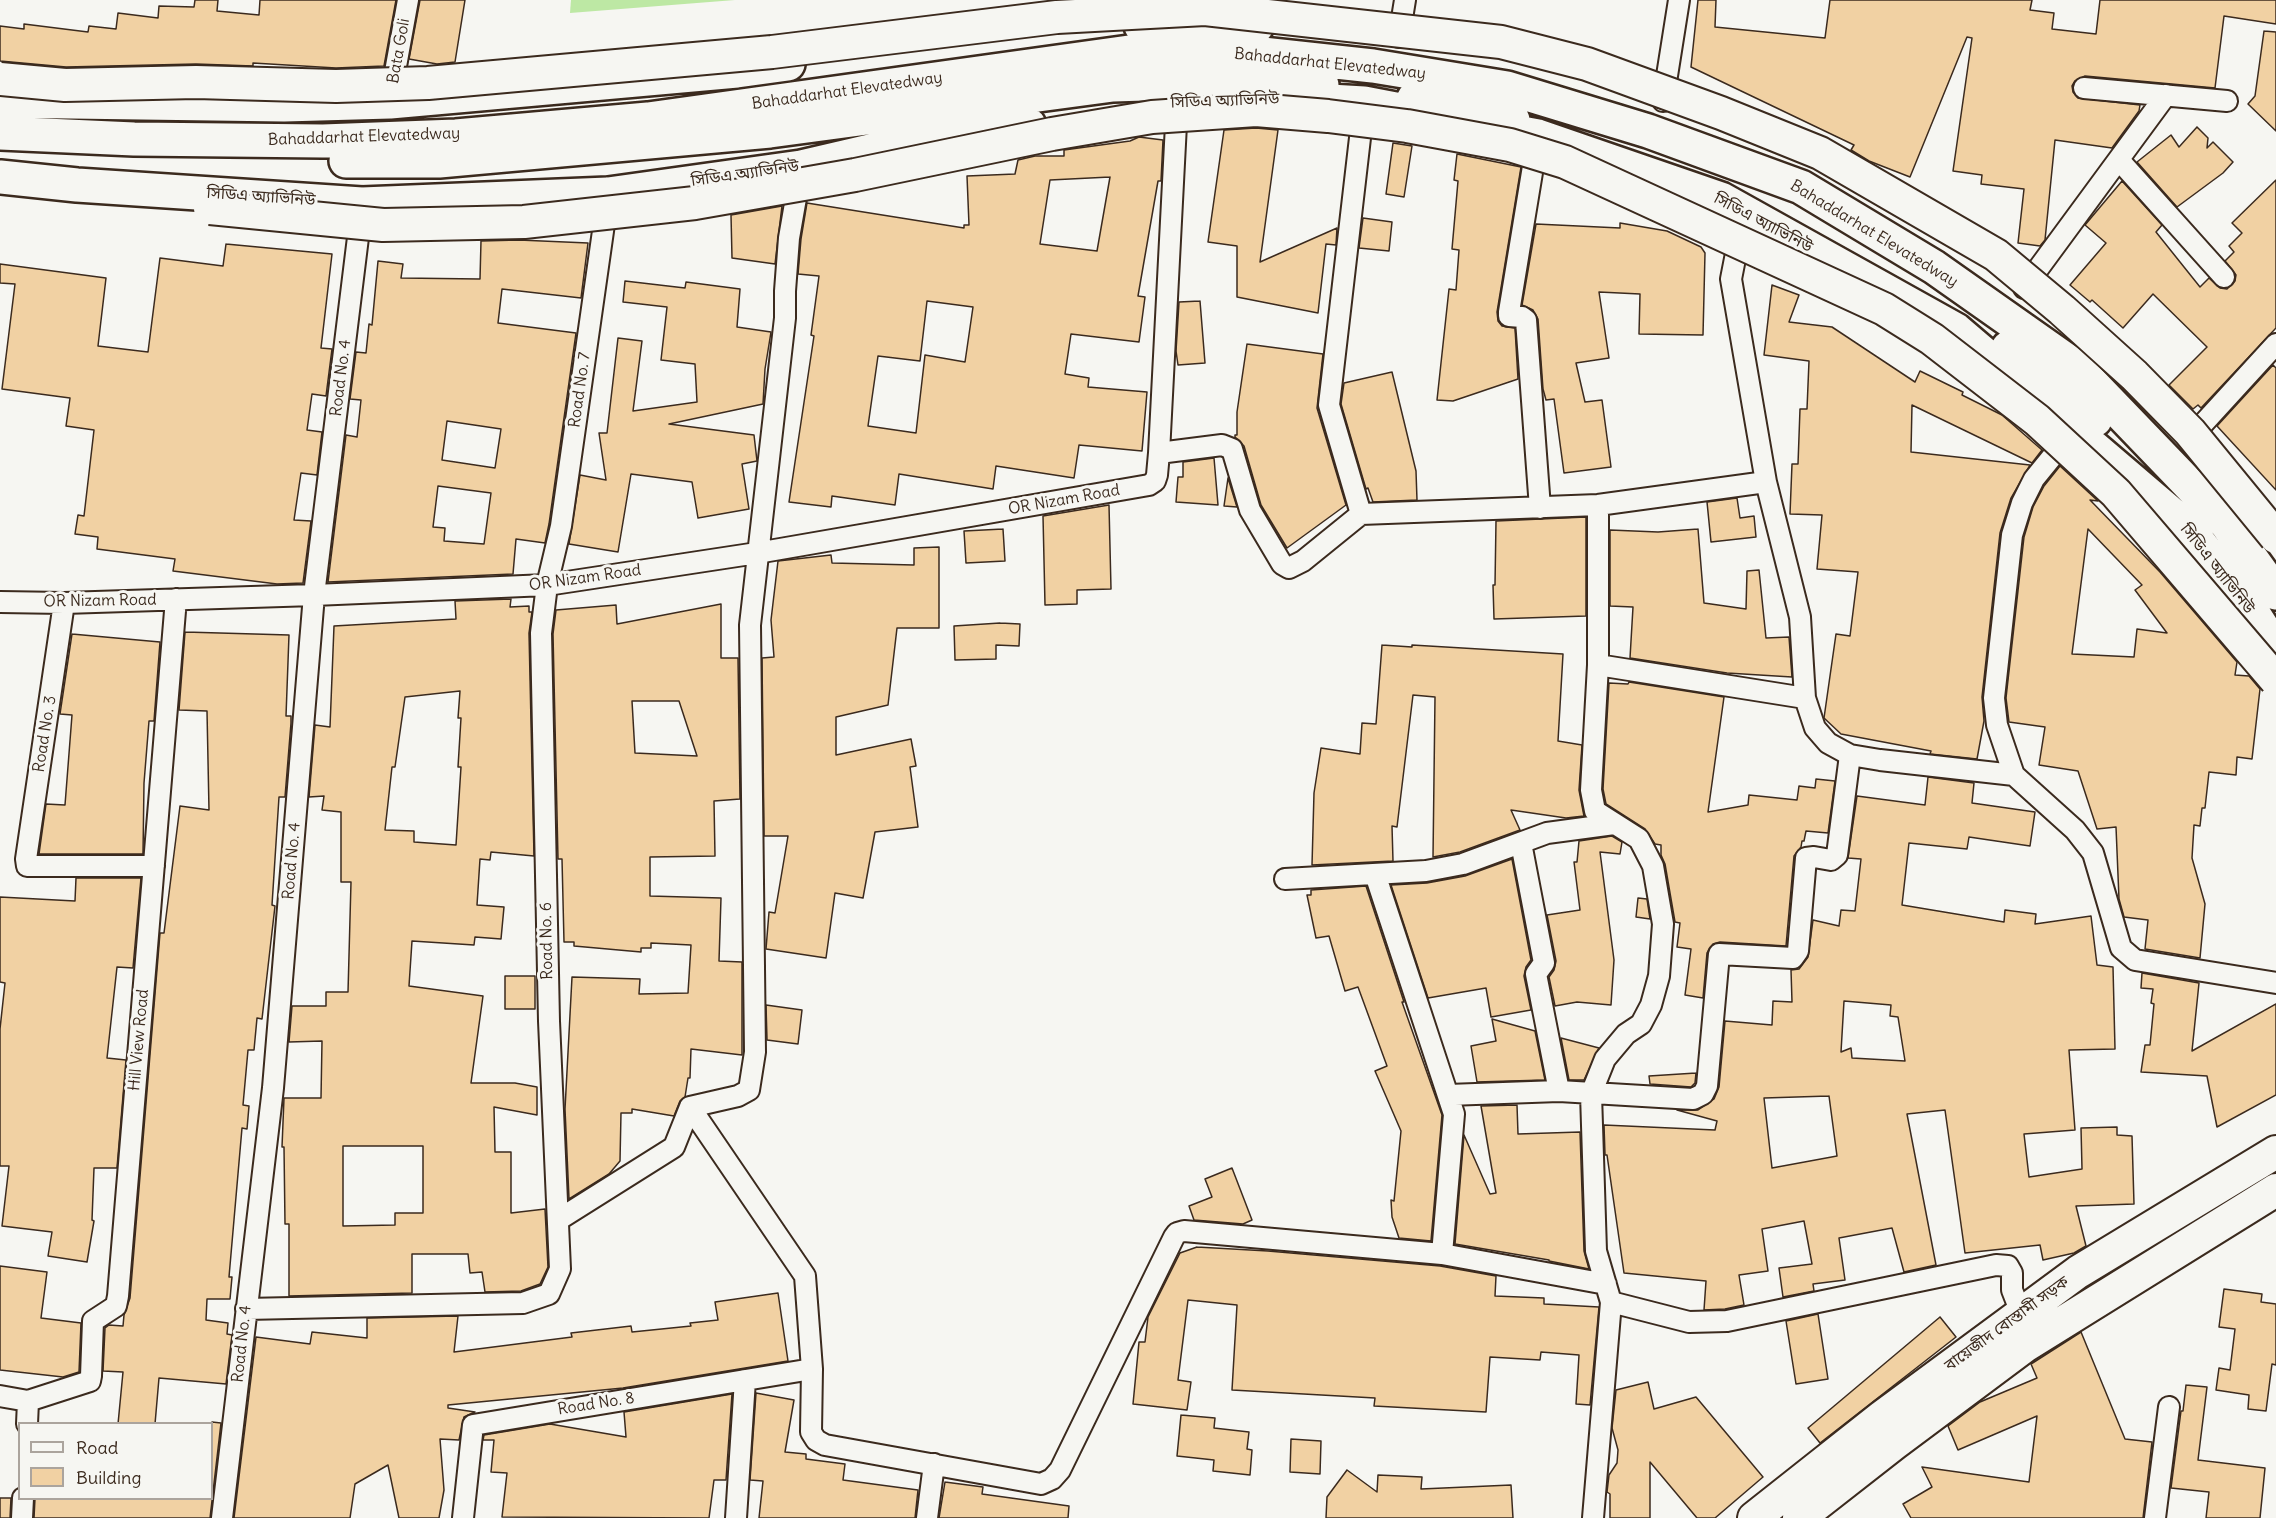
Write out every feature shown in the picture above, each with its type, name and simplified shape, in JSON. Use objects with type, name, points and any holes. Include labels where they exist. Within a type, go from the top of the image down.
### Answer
[{"type":"highway","points":[[0,101],[284,105],[390,102],[737,71],[1006,36],[1139,26],[1221,13],[1280,26],[1400,37],[1426,37],[1592,73],[1826,166],[2008,276],[2024,288],[2150,397],[2190,438],[2276,549]]},
{"type":"highway","name":"Bahaddarhat Elevatedway","points":[[0,133],[134,139],[323,141],[456,136],[648,119],[1129,52],[1253,53],[1373,66],[1508,88],[1648,132],[1801,187],[1934,267],[2076,368],[2226,523],[2276,593]]},
{"type":"highway","name":"Bahaddarhat Elevatedway","points":[[0,154],[118,160],[439,161],[770,131],[1113,85],[1236,81],[1354,86],[1481,111],[1622,151],[1779,205],[1916,281],[2054,381],[2213,533],[2276,622]]},
{"type":"highway","name":"সিডিএ অ্যাভিনিউ","points":[[0,177],[362,204],[608,194],[801,167],[874,150],[1177,101],[1274,98],[1364,103],[1538,136],[1721,199],[1956,330],[2075,429],[2188,528],[2255,616],[2276,649]]},
{"type":"main road","points":[[0,79],[65,85],[196,82],[336,86],[428,83],[772,52],[1057,17],[1205,9],[1501,42],[1587,64],[1721,113],[1820,153],[1996,255],[2062,310],[2134,375],[2182,424],[2241,492],[2276,537]]},
{"type":"main road","points":[[88,185],[141,201],[383,225],[524,222],[695,203],[855,175],[1052,134],[1152,117],[1256,110],[1407,126],[1510,146],[1565,162],[1884,309],[1932,339],[2037,420],[2116,493],[2276,680]]},
{"type":"main road","name":"বায়েজীদ বোস্তামী সড়ক","points":[[1754,1518],[1883,1416],[2078,1272],[2276,1152]]},
{"type":"main road","name":"বায়েজীদ বোস্তামী সড়ক","points":[[1799,1518],[2025,1346],[2276,1190]]},
{"type":"street","name":"Bata Goli","points":[[390,102],[408,0]]},
{"type":"street","points":[[1400,37],[1406,0]]},
{"type":"street","points":[[1663,101],[1679,0]]},
{"type":"street","points":[[2084,87],[2227,101]]},
{"type":"street","points":[[2024,288],[2166,95]]},
{"type":"street","points":[[1177,101],[1159,453],[1222,445],[1232,449],[1250,510],[1282,564],[1289,568],[1303,561],[1361,514],[1598,506],[1766,482]]},
{"type":"street","points":[[1361,514],[1329,405],[1364,103]]},
{"type":"street","points":[[1538,136],[1509,316],[1522,317],[1526,320],[1540,508]]},
{"type":"street","points":[[2119,160],[2224,277]]},
{"type":"street","points":[[690,1107],[738,1096],[749,1090],[754,1061],[750,625],[785,318],[789,238],[801,167]]},
{"type":"street","name":"Road No. 7","points":[[547,585],[561,526],[608,194]]},
{"type":"street","name":"Road No. 4","points":[[222,1518],[273,1088],[314,595],[362,204]]},
{"type":"street","points":[[1744,213],[1731,279],[1766,482],[1800,617],[1805,698],[1815,728],[1828,743],[1850,755],[2014,775]]},
{"type":"street","points":[[2190,438],[2276,344]]},
{"type":"street","points":[[2075,429],[2034,479],[2022,503],[2012,535],[1994,698],[1997,725],[2014,775],[2075,830],[2093,853],[2121,948],[2135,960],[2276,983]]},
{"type":"street","name":"OR Nizam Road","points":[[0,602],[64,603],[547,585],[757,552],[1149,485],[1155,481],[1157,475],[1159,453]]},
{"type":"street","points":[[1593,1518],[1608,1293],[1596,1251],[1591,1094],[1605,1059],[1626,1034],[1641,1024],[1652,1005],[1659,976],[1663,924],[1653,866],[1639,839],[1595,811],[1591,790],[1598,665],[1598,506]]},
{"type":"street","name":"Road No. 6","points":[[246,1309],[523,1303],[549,1294],[560,1269],[549,1021],[541,644],[547,585]]},
{"type":"street","name":"Hill View Road","points":[[28,1401],[90,1381],[93,1321],[116,1306],[176,599]]},
{"type":"street","name":"Road No. 3","points":[[64,603],[26,859],[27,866],[154,866]]},
{"type":"street","points":[[1598,665],[1805,698]]},
{"type":"street","points":[[1448,1095],[1559,1091],[1693,1099],[1703,1094],[1707,1086],[1719,954],[1793,958],[1797,951],[1806,858],[1831,860],[1837,855],[1850,755]]},
{"type":"street","points":[[1285,879],[1426,871],[1463,864],[1547,833],[1614,824]]},
{"type":"street","points":[[1521,843],[1544,963],[1536,974],[1559,1091]]},
{"type":"street","points":[[1375,874],[1454,1114],[1442,1254]]},
{"type":"street","points":[[558,1220],[674,1147],[690,1107]]},
{"type":"street","points":[[690,1107],[806,1276],[812,1369],[811,1432],[816,1440],[825,1444],[1041,1484],[1052,1479],[1060,1470],[1178,1233],[1184,1231],[1442,1254],[1608,1293],[1689,1322],[1727,1321],[1996,1265],[2008,1266],[2012,1273],[2013,1290],[2021,1313]]},
{"type":"street","name":"Road No. 8","points":[[464,1518],[472,1425],[812,1369]]},
{"type":"street","points":[[735,1518],[745,1380]]},
{"type":"street","points":[[0,1396],[28,1401],[27,1422]]},
{"type":"street","points":[[2155,1518],[2169,1407]]},
{"type":"street","points":[[927,1518],[934,1464]]},
{"type":"street","points":[[22,1518],[23,1500]]},
{"type":"green space","points":[[571,0],[735,0],[570,13]]},
{"type":"building","points":[[195,0],[218,0],[217,11],[259,15],[260,0],[396,0],[384,66],[336,68],[253,63],[253,66],[196,64],[66,67],[0,61],[0,26],[24,29],[24,24],[88,32],[89,26],[116,29],[118,13],[158,18],[159,6],[194,7]]},
{"type":"building","points":[[420,0],[465,0],[455,62],[437,64],[409,59]]},
{"type":"building","points":[[1698,0],[1716,0],[1715,27],[1825,38],[1830,0],[2032,0],[2030,10],[2054,13],[2052,29],[2096,34],[2100,0],[2276,0],[2276,24],[2224,16],[2215,88],[2085,76],[2075,81],[2072,86],[2073,92],[2078,98],[2140,105],[2139,111],[2112,148],[2055,140],[2045,240],[2040,246],[2018,243],[2024,189],[1981,184],[1982,175],[1953,171],[1972,38],[1967,37],[1910,177],[1869,161],[1851,150],[1854,145],[1691,67]]},
{"type":"building","points":[[2264,31],[2276,32],[2276,131],[2248,104],[2255,96]]},
{"type":"building","points":[[2197,127],[2208,138],[2207,148],[2213,142],[2233,162],[2223,173],[2177,207],[2137,162],[2171,135],[2179,147]]},
{"type":"building","points":[[1256,128],[1278,130],[1260,262],[1337,228],[1336,245],[1326,244],[1318,313],[1237,297],[1237,246],[1208,242],[1224,130]]},
{"type":"building","points":[[1139,137],[1163,140],[1161,181],[1158,181],[1138,296],[1145,297],[1139,342],[1071,334],[1065,374],[1089,378],[1088,387],[1147,392],[1142,451],[1079,445],[1074,478],[996,466],[993,489],[899,474],[895,505],[832,496],[831,507],[789,502],[814,336],[811,335],[819,276],[798,274],[807,203],[964,228],[964,225],[969,225],[967,176],[1015,174],[1018,160],[1035,156],[1064,156],[1064,150],[1130,141]],"holes":[[[1110,177],[1097,251],[1040,244],[1050,180]],[[927,301],[973,307],[965,362],[925,355],[916,433],[868,426],[878,356],[920,361]]]},
{"type":"building","points":[[1393,143],[1412,146],[1404,197],[1386,194]]},
{"type":"building","points":[[1457,154],[1521,167],[1497,312],[1498,321],[1502,326],[1515,328],[1518,379],[1453,401],[1437,400],[1449,289],[1456,290],[1459,250],[1452,249],[1458,181],[1454,180]]},
{"type":"building","points":[[2276,180],[2276,328],[2201,408],[2198,405],[2193,409],[2169,385],[2207,347],[2153,294],[2123,328],[2092,300],[2090,302],[2070,285],[2106,243],[2085,225],[2122,181],[2162,225],[2156,232],[2200,287],[2209,278],[2220,288],[2227,289],[2235,281],[2236,275],[2225,261],[2234,252],[2229,246],[2242,233],[2232,223]]},
{"type":"building","points":[[782,206],[775,264],[732,258],[731,215]]},
{"type":"building","points":[[1363,218],[1392,222],[1389,251],[1359,248]]},
{"type":"building","points":[[1620,223],[1667,231],[1701,247],[1705,253],[1703,335],[1639,334],[1640,294],[1599,292],[1609,358],[1576,363],[1585,402],[1602,400],[1611,467],[1564,473],[1554,399],[1546,400],[1543,389],[1538,319],[1533,310],[1522,305],[1536,224],[1620,228]]},
{"type":"building","points":[[481,241],[588,243],[581,298],[502,289],[498,323],[576,333],[545,543],[516,539],[513,574],[328,582],[346,435],[357,437],[361,400],[350,399],[356,352],[366,353],[369,324],[372,325],[378,261],[403,264],[401,278],[480,279]],"holes":[[[447,421],[501,429],[495,468],[442,460]],[[438,486],[491,493],[484,544],[444,541],[445,528],[433,527]]]},
{"type":"building","points":[[226,244],[332,254],[321,348],[332,349],[326,396],[312,394],[307,430],[322,432],[317,475],[301,473],[294,520],[311,521],[303,583],[277,584],[173,571],[175,559],[97,549],[98,537],[75,534],[78,515],[84,516],[94,430],[66,426],[70,398],[2,389],[15,284],[0,283],[0,264],[106,278],[98,346],[148,352],[160,258],[223,266]]},
{"type":"building","points":[[625,281],[685,288],[686,282],[740,289],[737,327],[771,332],[765,369],[763,404],[669,424],[754,435],[757,461],[742,464],[749,509],[698,518],[692,482],[631,474],[618,552],[569,544],[580,475],[606,480],[599,433],[607,433],[618,338],[642,341],[633,411],[697,402],[695,364],[661,360],[667,307],[623,302]]},
{"type":"building","points":[[1772,285],[1799,295],[1789,322],[1832,327],[1915,382],[1920,371],[1963,392],[1962,395],[2002,415],[2042,450],[2032,463],[1912,405],[1911,452],[2030,465],[2011,498],[2000,533],[1982,697],[1984,721],[1977,759],[1930,754],[1931,751],[1841,734],[1824,718],[1836,634],[1850,636],[1858,572],[1817,569],[1822,515],[1790,514],[1792,464],[1798,464],[1800,409],[1807,409],[1809,361],[1764,355]]},
{"type":"building","points":[[1200,301],[1205,363],[1178,365],[1176,351],[1179,302]]},
{"type":"building","points":[[1247,344],[1323,354],[1317,408],[1346,505],[1287,548],[1261,505],[1244,446],[1235,437]]},
{"type":"building","points":[[2273,365],[2276,368],[2276,490],[2217,426]]},
{"type":"building","points":[[1392,372],[1416,471],[1417,500],[1373,502],[1368,488],[1366,489],[1341,404],[1344,383]]},
{"type":"building","points":[[1214,458],[1218,505],[1176,502],[1178,477],[1183,477],[1183,462]]},
{"type":"building","points":[[2060,466],[2098,501],[2090,500],[2160,572],[2237,662],[2235,675],[2249,676],[2260,689],[2252,759],[2237,757],[2236,775],[2209,772],[2205,808],[2202,808],[2200,826],[2194,825],[2192,858],[2205,904],[2200,958],[2145,949],[2148,920],[2124,917],[2119,899],[2116,827],[2097,829],[2078,771],[2039,765],[2045,727],[2009,722],[2006,698],[2024,537],[2033,507],[2044,486]],"holes":[[[2088,529],[2142,585],[2135,590],[2167,633],[2137,629],[2134,657],[2072,654]]]},
{"type":"building","points":[[1228,478],[1237,507],[1224,506]]},
{"type":"building","points":[[1737,498],[1740,518],[1754,516],[1756,537],[1711,542],[1707,502]]},
{"type":"building","points":[[1109,505],[1111,589],[1077,590],[1077,604],[1045,605],[1043,516]]},
{"type":"building","points":[[1586,517],[1586,616],[1494,619],[1496,521]]},
{"type":"building","points":[[1003,529],[1005,561],[966,563],[964,531]]},
{"type":"building","points":[[1698,529],[1704,603],[1746,609],[1747,571],[1759,570],[1766,638],[1789,637],[1792,677],[1727,673],[1630,658],[1633,607],[1610,606],[1610,530],[1658,532]]},
{"type":"building","points":[[939,547],[939,628],[897,628],[888,705],[836,717],[836,755],[911,739],[916,766],[910,767],[918,827],[875,832],[863,898],[835,893],[826,958],[766,949],[769,912],[775,913],[788,836],[764,836],[762,658],[774,657],[771,620],[778,561],[831,555],[832,563],[914,565],[914,548]]},
{"type":"building","points":[[511,599],[510,607],[529,606],[529,612],[532,612],[529,633],[534,856],[491,852],[490,860],[480,859],[477,905],[504,907],[501,939],[475,937],[474,945],[412,941],[409,986],[483,996],[471,1083],[515,1083],[537,1087],[537,1115],[494,1107],[495,1152],[511,1152],[511,1213],[545,1209],[548,1267],[540,1284],[521,1291],[485,1292],[482,1272],[470,1273],[468,1254],[412,1254],[412,1293],[289,1296],[289,1224],[285,1224],[284,1147],[282,1147],[284,1098],[321,1098],[322,1041],[289,1042],[292,1006],[326,1006],[326,992],[348,992],[351,882],[341,882],[341,812],[322,810],[324,796],[309,797],[315,725],[330,727],[334,626],[456,619],[455,601]],"holes":[[[460,691],[458,767],[461,767],[456,845],[414,842],[414,831],[385,830],[392,767],[395,767],[405,697]],[[343,1146],[423,1146],[423,1213],[395,1213],[395,1225],[343,1226]]]},
{"type":"building","points":[[721,604],[721,658],[738,658],[740,799],[714,801],[715,856],[650,857],[650,896],[721,898],[719,961],[742,962],[742,1055],[691,1049],[690,1078],[688,1078],[685,1097],[680,1101],[674,1116],[632,1109],[632,1113],[621,1113],[620,1161],[609,1174],[569,1199],[565,1109],[572,977],[640,979],[639,994],[688,993],[691,945],[651,943],[651,948],[641,948],[641,952],[574,946],[574,942],[564,942],[562,859],[558,859],[553,634],[556,610],[616,605],[617,624]],"holes":[[[632,701],[679,701],[697,756],[635,753]]]},
{"type":"building","points":[[1020,624],[1019,646],[996,645],[996,659],[955,660],[954,626]]},
{"type":"building","points":[[185,632],[289,635],[286,716],[291,716],[291,723],[285,797],[279,797],[272,905],[275,906],[262,1019],[257,1018],[254,1050],[248,1050],[243,1105],[249,1106],[247,1129],[242,1128],[229,1277],[232,1277],[230,1299],[207,1299],[206,1320],[228,1323],[227,1334],[232,1335],[226,1384],[159,1378],[155,1422],[118,1422],[123,1372],[103,1371],[105,1328],[109,1325],[123,1326],[130,1298],[160,933],[164,933],[180,806],[209,810],[207,711],[179,710]]},
{"type":"building","points":[[72,634],[160,642],[154,721],[149,721],[144,783],[143,854],[39,854],[46,804],[65,805],[72,715],[60,714]]},
{"type":"building","points":[[1382,645],[1563,654],[1558,741],[1582,745],[1579,790],[1584,816],[1566,818],[1511,810],[1520,830],[1460,852],[1433,857],[1435,697],[1413,695],[1397,827],[1392,826],[1393,861],[1312,865],[1314,793],[1321,748],[1360,754],[1362,723],[1376,724]]},
{"type":"building","points":[[1629,682],[1724,697],[1708,812],[1748,805],[1749,795],[1797,800],[1799,786],[1815,788],[1816,779],[1835,781],[1828,833],[1806,831],[1804,841],[1794,856],[1786,946],[1720,942],[1713,944],[1707,953],[1703,998],[1685,995],[1691,949],[1677,947],[1680,923],[1675,922],[1661,845],[1655,844],[1645,829],[1606,804],[1603,789],[1609,683],[1628,684]]},
{"type":"building","points":[[1928,777],[1974,783],[1972,803],[2035,812],[2030,846],[1969,837],[1967,849],[1909,843],[1902,905],[2004,922],[2005,910],[2036,914],[2035,924],[2091,916],[2097,965],[2113,967],[2115,1049],[2069,1050],[2075,1130],[2024,1134],[2029,1177],[2082,1169],[2081,1128],[2117,1127],[2117,1135],[2132,1136],[2134,1204],[2076,1206],[2086,1246],[2074,1253],[2043,1260],[2040,1245],[1965,1253],[1945,1110],[1907,1114],[1936,1265],[1904,1272],[1892,1228],[1839,1238],[1845,1280],[1813,1284],[1814,1291],[1783,1297],[1779,1268],[1812,1264],[1804,1221],[1762,1229],[1768,1271],[1739,1275],[1744,1305],[1704,1310],[1706,1281],[1624,1273],[1607,1155],[1605,1155],[1604,1125],[1715,1130],[1717,1121],[1677,1110],[1698,1110],[1714,1099],[1719,1087],[1725,1021],[1772,1025],[1773,1001],[1792,1002],[1791,970],[1799,969],[1808,957],[1813,920],[1839,926],[1841,910],[1855,911],[1861,859],[1848,858],[1857,796],[1925,805]],"holes":[[[1844,1001],[1891,1005],[1890,1016],[1898,1017],[1905,1061],[1852,1058],[1851,1048],[1841,1052]],[[1829,1096],[1837,1156],[1772,1168],[1764,1098]]]},
{"type":"building","points":[[1612,836],[1622,842],[1620,854],[1600,852],[1614,960],[1611,1005],[1577,1002],[1555,1006],[1549,977],[1556,961],[1547,915],[1580,910],[1574,862],[1577,862],[1579,841]]},
{"type":"building","points":[[1512,859],[1531,960],[1524,976],[1531,1010],[1491,1017],[1486,988],[1428,998],[1391,885],[1427,883],[1465,876]]},
{"type":"building","points":[[76,878],[141,878],[133,968],[117,967],[107,1058],[126,1060],[117,1168],[94,1168],[92,1220],[94,1221],[87,1262],[48,1256],[52,1232],[2,1226],[9,1166],[0,1166],[0,1029],[5,983],[0,982],[0,897],[75,901]]},
{"type":"building","points":[[1366,886],[1404,1002],[1402,1002],[1442,1115],[1431,1241],[1399,1238],[1392,1217],[1391,1200],[1394,1201],[1401,1131],[1375,1071],[1387,1066],[1358,987],[1345,991],[1329,936],[1316,938],[1307,895],[1311,895],[1311,890]]},
{"type":"building","points":[[1638,898],[1647,899],[1650,919],[1636,917]]},
{"type":"building","points":[[2142,973],[2199,983],[2192,1051],[2276,1004],[2276,1095],[2217,1127],[2207,1076],[2141,1072],[2145,1045],[2150,1045],[2154,1004],[2151,1003],[2153,989],[2141,988]]},
{"type":"building","points":[[505,976],[535,976],[535,1009],[505,1009]]},
{"type":"building","points":[[766,1005],[802,1010],[798,1044],[767,1040]]},
{"type":"building","points":[[1492,1019],[1535,1031],[1545,1080],[1477,1082],[1471,1046],[1496,1041]]},
{"type":"building","points":[[1561,1038],[1599,1048],[1584,1080],[1569,1080]]},
{"type":"building","points":[[1696,1073],[1695,1083],[1691,1087],[1650,1084],[1649,1076]]},
{"type":"building","points":[[1517,1105],[1518,1134],[1580,1132],[1584,1251],[1589,1269],[1455,1244],[1464,1135],[1490,1194],[1496,1193],[1481,1106]]},
{"type":"building","points":[[1232,1168],[1252,1220],[1243,1224],[1194,1220],[1189,1206],[1212,1197],[1205,1179]]},
{"type":"building","points":[[1197,1247],[1440,1266],[1496,1276],[1495,1296],[1544,1298],[1544,1304],[1599,1307],[1590,1405],[1576,1404],[1579,1355],[1541,1352],[1540,1360],[1490,1357],[1486,1412],[1374,1406],[1375,1398],[1232,1390],[1237,1305],[1188,1300],[1178,1380],[1191,1382],[1187,1410],[1133,1404],[1139,1342],[1145,1342],[1148,1317],[1180,1253]]},
{"type":"building","points":[[0,1266],[47,1272],[41,1318],[81,1323],[79,1372],[63,1377],[0,1370]]},
{"type":"building","points":[[2224,1289],[2262,1294],[2261,1302],[2276,1304],[2276,1365],[2272,1364],[2266,1411],[2248,1409],[2249,1395],[2216,1390],[2219,1368],[2230,1370],[2235,1329],[2219,1327]]},
{"type":"building","points":[[778,1293],[788,1361],[623,1388],[448,1405],[448,1408],[475,1412],[464,1417],[459,1440],[440,1439],[444,1490],[439,1518],[399,1518],[388,1465],[355,1484],[350,1518],[234,1518],[256,1337],[310,1344],[312,1332],[367,1338],[367,1318],[458,1316],[454,1352],[572,1337],[571,1333],[631,1326],[632,1332],[691,1326],[690,1323],[718,1320],[715,1302]]},
{"type":"building","points":[[1818,1314],[1828,1379],[1796,1384],[1786,1321]]},
{"type":"building","points":[[1940,1317],[1956,1337],[1820,1443],[1808,1428]]},
{"type":"building","points":[[2081,1332],[2125,1439],[2152,1442],[2143,1518],[1911,1518],[1903,1504],[1932,1487],[1922,1467],[2029,1482],[2037,1416],[1958,1450],[1948,1426],[1980,1402],[2037,1378],[2031,1364]]},
{"type":"building","points":[[1648,1382],[1654,1409],[1696,1397],[1763,1477],[1715,1518],[1697,1518],[1650,1462],[1650,1518],[1610,1518],[1610,1494],[1607,1492],[1609,1475],[1617,1463],[1618,1450],[1612,1428],[1616,1390]]},
{"type":"building","points":[[2186,1385],[2207,1387],[2198,1460],[2265,1468],[2260,1518],[2206,1518],[2209,1492],[2171,1488]]},
{"type":"building","points":[[756,1393],[794,1400],[785,1452],[806,1454],[806,1459],[845,1464],[843,1480],[918,1490],[915,1518],[759,1518],[763,1481],[750,1480]]},
{"type":"building","points":[[732,1394],[726,1480],[714,1480],[709,1518],[502,1517],[507,1473],[491,1472],[494,1440],[483,1440],[484,1435],[550,1424],[626,1437],[624,1412]]},
{"type":"building","points":[[1181,1415],[1215,1418],[1214,1428],[1249,1432],[1247,1449],[1252,1450],[1250,1475],[1213,1471],[1214,1460],[1177,1456]]},
{"type":"building","points":[[213,1422],[221,1423],[213,1492]]},
{"type":"building","points":[[1291,1439],[1321,1441],[1320,1474],[1290,1472]]},
{"type":"building","points":[[1347,1470],[1377,1492],[1378,1475],[1422,1477],[1421,1489],[1511,1485],[1513,1518],[1326,1518],[1327,1497]]},
{"type":"building","points":[[945,1482],[983,1487],[982,1494],[1069,1506],[1068,1518],[939,1518]]},
{"type":"building","points":[[0,1498],[11,1498],[10,1518],[0,1518]]},
{"type":"building","points":[[35,1500],[212,1500],[210,1518],[34,1518]]}]
